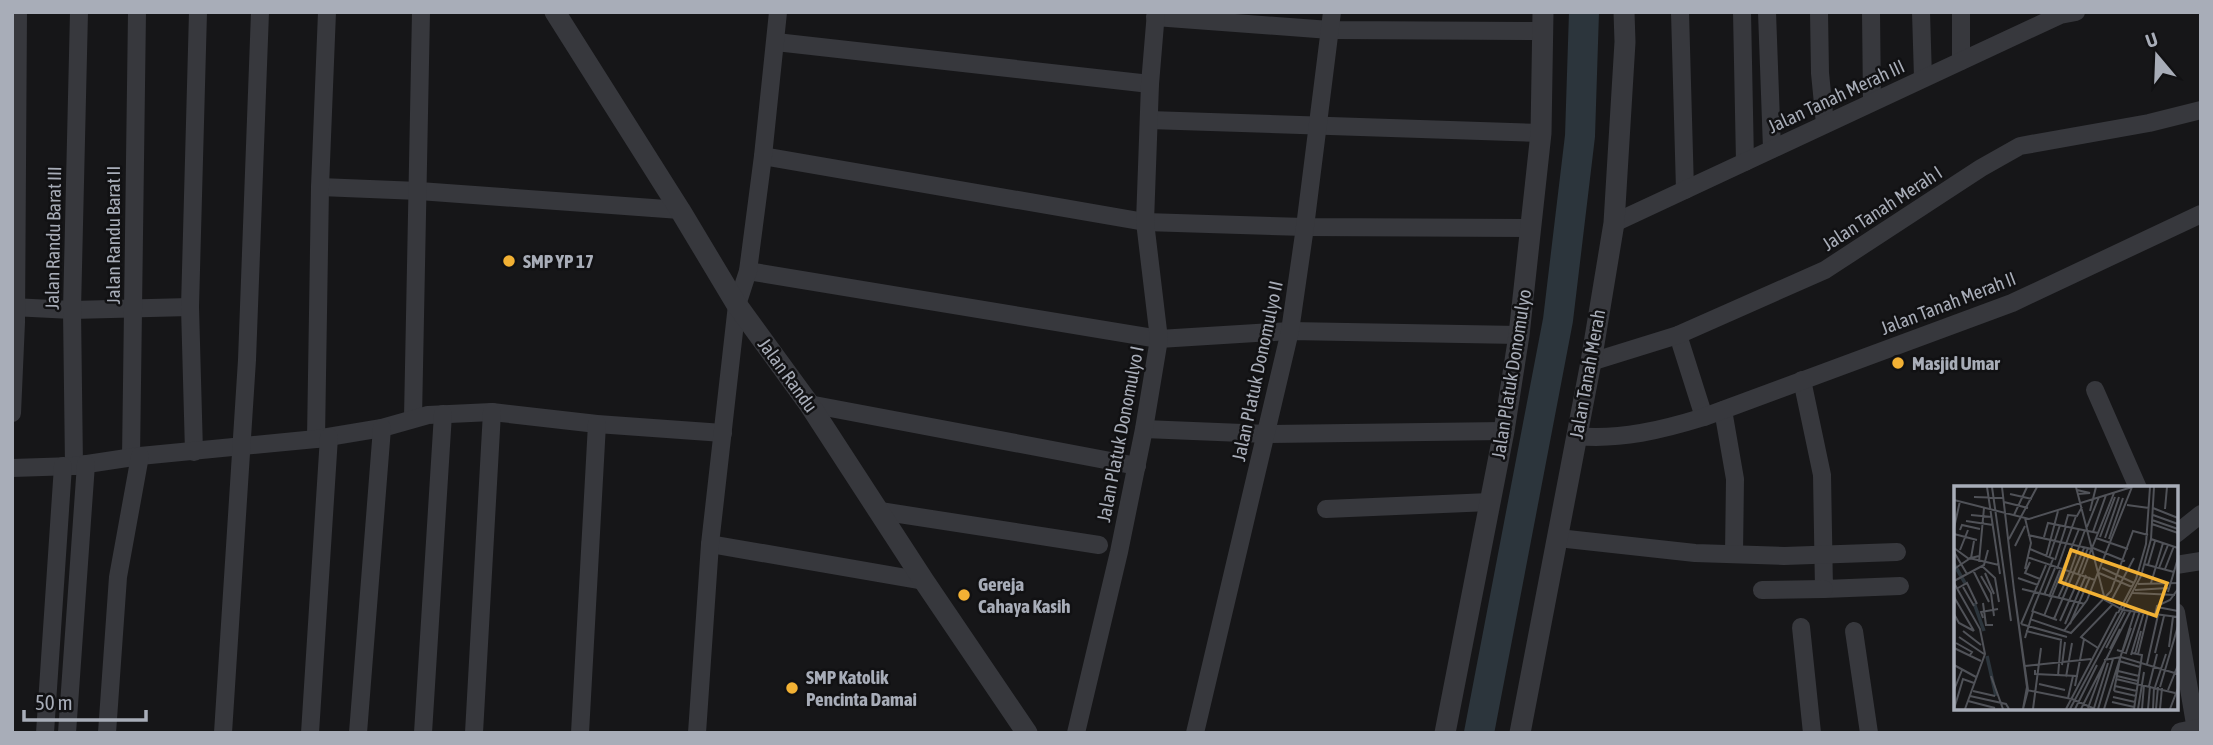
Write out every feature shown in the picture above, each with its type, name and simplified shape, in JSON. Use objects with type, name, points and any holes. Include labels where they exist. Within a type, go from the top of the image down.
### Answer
[{"type":"street","points":[[12,413],[18,12]]},
{"type":"street","name":"Jalan Randu Barat III","points":[[74,465],[72,310],[79,12]]},
{"type":"street","name":"Jalan Randu Barat II","points":[[107,733],[118,578],[136,457],[134,308],[137,12]]},
{"type":"street","points":[[194,452],[190,307],[198,12]]},
{"type":"street","points":[[223,733],[242,448],[260,12]]},
{"type":"street","points":[[310,733],[322,438],[320,187],[327,12]]},
{"type":"street","points":[[413,418],[421,12]]},
{"type":"street","points":[[555,13],[565,12]]},
{"type":"street","points":[[697,733],[710,544],[737,305],[748,271],[778,12]]},
{"type":"street","name":"Jalan Tanah Merah","points":[[1520,733],[1591,362],[1614,223],[1625,42],[1624,12]]},
{"type":"street","points":[[1680,12],[1685,190]]},
{"type":"street","points":[[1742,12],[1745,162]]},
{"type":"street","points":[[1767,12],[1772,149]]},
{"type":"street","points":[[1819,12],[1825,124]]},
{"type":"street","points":[[1871,12],[1872,102]]},
{"type":"street","points":[[1921,12],[1923,78]]},
{"type":"street","points":[[1961,12],[1961,61]]},
{"type":"street","points":[[2024,12],[2025,31]]},
{"type":"street","name":"Jalan Tanah Merah III","points":[[1614,223],[2060,15],[2076,12]]},
{"type":"street","name":"Jalan Randu","points":[[555,13],[737,305],[809,404],[1027,733]]},
{"type":"street","points":[[1155,15],[1331,21],[1543,21]]},
{"type":"street","name":"Jalan Platuk Donomulyo I","points":[[1076,733],[1137,466],[1159,339],[1145,222],[1155,15]]},
{"type":"street","name":"Jalan Platuk Donomulyo II","points":[[1195,733],[1290,331],[1331,21]]},
{"type":"street","name":"Jalan Platuk Donomulyo","points":[[1445,733],[1504,430],[1519,335],[1542,133],[1543,21]]},
{"type":"street","points":[[776,42],[1150,84]]},
{"type":"street","name":"Jalan Tanah Merah I","points":[[1591,362],[1678,335],[1825,271],[1981,168],[2020,146],[2149,123],[2201,110]]},
{"type":"street","points":[[1149,120],[1542,133]]},
{"type":"street","points":[[763,156],[1145,222],[1305,227],[1531,228]]},
{"type":"street","points":[[320,187],[419,191],[680,210]]},
{"type":"street","name":"Jalan Tanah Merah II","points":[[1576,436],[1634,435],[1667,429],[1704,417],[2012,303],[2201,214]]},
{"type":"street","points":[[748,271],[1159,339],[1290,331],[1519,335]]},
{"type":"street","points":[[13,307],[72,310],[190,307]]},
{"type":"street","points":[[1678,335],[1704,417]]},
{"type":"street","points":[[1801,380],[1822,475],[1824,589]]},
{"type":"street","points":[[2095,390],[2137,486]]},
{"type":"street","points":[[809,404],[1137,466]]},
{"type":"street","points":[[1723,410],[1733,461],[1736,498],[1734,554]]},
{"type":"street","points":[[12,468],[74,465],[322,438],[443,414],[492,412],[597,424],[723,433]]},
{"type":"street","points":[[474,733],[492,412]]},
{"type":"street","points":[[423,733],[443,414]]},
{"type":"street","points":[[580,733],[597,424]]},
{"type":"street","points":[[358,733],[382,428]]},
{"type":"street","points":[[1144,429],[1267,434],[1504,430]]},
{"type":"street","points":[[45,733],[74,465]]},
{"type":"street","points":[[67,733],[74,465]]},
{"type":"street","points":[[1326,509],[1490,502]]},
{"type":"street","points":[[880,511],[1099,545]]},
{"type":"street","points":[[2178,532],[2201,514]]},
{"type":"street","points":[[1558,538],[1695,553],[1784,556],[1897,552]]},
{"type":"street","points":[[710,544],[924,581]]},
{"type":"street","points":[[2178,565],[2201,561]]},
{"type":"street","points":[[1762,590],[1900,586]]},
{"type":"street","points":[[2178,620],[2195,685],[2193,731]]},
{"type":"street","points":[[1801,627],[1812,733]]},
{"type":"street","points":[[1854,631],[1869,733]]},
{"type":"waterway","points":[[1479,733],[1558,320],[1580,136],[1584,12]]},
{"type":"place","name":"SMP YP 17","points":[[509,261]]},
{"type":"place","name":"Masjid Umar","points":[[1898,363]]},
{"type":"place","name":"Gereja Cahaya Kasih","points":[[964,595]]},
{"type":"place","name":"SMP Katolik Pencinta Damai","points":[[792,688]]}]
